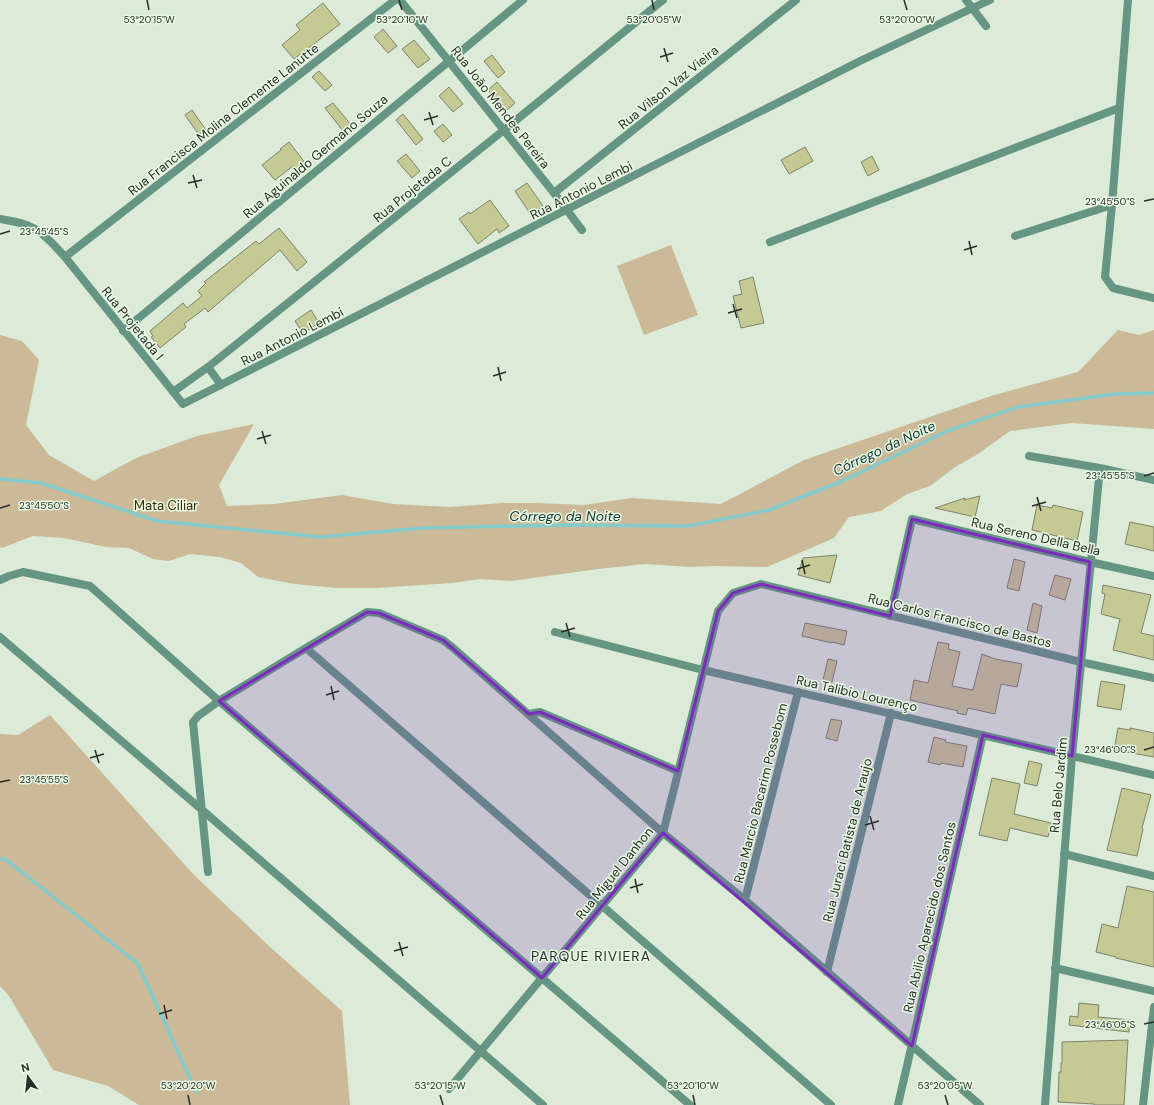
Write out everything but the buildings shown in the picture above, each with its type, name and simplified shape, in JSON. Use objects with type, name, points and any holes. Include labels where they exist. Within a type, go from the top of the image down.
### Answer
[{"type":"street","name":"Rua Francisca Molina Clemente Lanutte","points":[[65,257],[395,0]]},
{"type":"street","name":"Rua João Mendes Pereira","points":[[400,0],[568,210],[582,230]]},
{"type":"street","name":"Rua Aguinaldo Germano Souza","points":[[123,331],[523,0]]},
{"type":"street","name":"Rua Projetada C","points":[[173,392],[208,367],[504,130],[663,0]]},
{"type":"street","name":"Rua Vilson Vaz Vieira","points":[[554,193],[796,0]]},
{"type":"street","points":[[966,0],[986,26]]},
{"type":"street","name":"Rua Antonio Lembi","points":[[183,404],[860,61],[990,0]]},
{"type":"street","points":[[1128,0],[1105,277],[1113,288],[1154,298]]},
{"type":"street","points":[[770,242],[1119,108]]},
{"type":"street","points":[[1015,236],[1112,205]]},
{"type":"street","name":"Rua Projetada I","points":[[0,219],[31,226],[46,237],[65,257],[183,404]]},
{"type":"street","points":[[208,367],[221,385]]},
{"type":"street","points":[[1029,456],[1100,468],[1154,480]]},
{"type":"street","name":"Rua Belo Jardim","points":[[1045,1105],[1072,756],[1100,468]]},
{"type":"street","name":"Rua Sereno Della Bella","points":[[890,616],[912,519],[1154,576]]},
{"type":"street","points":[[0,580],[23,572],[90,586],[219,701],[690,1105]]},
{"type":"street","name":"Rua Carlos Francisco de Bastos","points":[[761,584],[1081,662],[1154,678]]},
{"type":"street","name":"Rua Miguel Danhon","points":[[449,1089],[663,833],[718,611],[733,593],[761,584]]},
{"type":"street","points":[[208,872],[193,722],[198,716],[219,701],[367,612],[379,613],[443,640],[663,833],[745,900],[980,1105]]},
{"type":"street","name":"Rua Talibio Lourenço","points":[[555,632],[703,670],[1154,775]]},
{"type":"street","points":[[0,637],[543,1105]]},
{"type":"street","points":[[306,648],[831,1105]]},
{"type":"street","name":"Rua Marcio Bacarim Possebom","points":[[745,900],[798,692]]},
{"type":"street","points":[[529,714],[540,712],[678,771]]},
{"type":"street","name":"Rua Juraci Batista de Araujo","points":[[827,972],[891,713]]},
{"type":"street","name":"Rua Abilio Aparecido dos Santos","points":[[898,1105],[983,735]]},
{"type":"street","points":[[1064,854],[1154,876]]},
{"type":"street","points":[[1055,968],[1154,991]]},
{"type":"street","points":[[1143,1105],[1154,1007]]},
{"type":"street","points":[[1145,1090],[1154,1092]]},
{"type":"highlighted area","points":[[912,519],[1090,562],[1072,756],[983,735],[912,1046],[663,833],[542,978],[219,701],[367,612],[379,613],[443,640],[529,714],[540,712],[678,771],[718,611],[733,593],[761,584],[890,616]]},
{"type":"green space","points":[[671,245],[698,315],[644,335],[617,266]]},
{"type":"green space","name":"Mata Ciliar","points":[[1118,330],[1139,335],[1154,330],[1154,429],[1072,423],[1010,431],[978,454],[955,467],[930,486],[907,494],[881,511],[849,517],[834,538],[767,567],[690,567],[645,564],[511,581],[481,579],[452,583],[377,588],[336,588],[294,584],[258,577],[241,563],[220,557],[190,554],[169,561],[153,559],[129,548],[106,547],[64,538],[33,536],[2,548],[0,547],[0,335],[22,341],[39,360],[26,425],[49,455],[94,481],[136,458],[197,436],[254,424],[219,485],[227,506],[274,504],[342,495],[393,504],[450,507],[502,503],[584,505],[632,498],[721,504],[804,460],[991,396],[1078,372]]},
{"type":"green space","points":[[50,715],[194,875],[269,946],[342,1011],[350,1105],[139,1105],[108,1086],[53,1070],[9,996],[0,986],[0,734],[18,735]]},
{"type":"waterway","name":"Córrego da Noite","points":[[0,479],[41,483],[157,521],[320,537],[423,528],[562,525],[688,526],[769,510],[840,482],[947,431],[1018,407],[1115,394],[1154,393]]},
{"type":"waterway","points":[[0,859],[5,859],[138,964],[196,1092]]},
{"type":"district","name":"PARQUE RIVIERA","points":[[591,956]]}]
